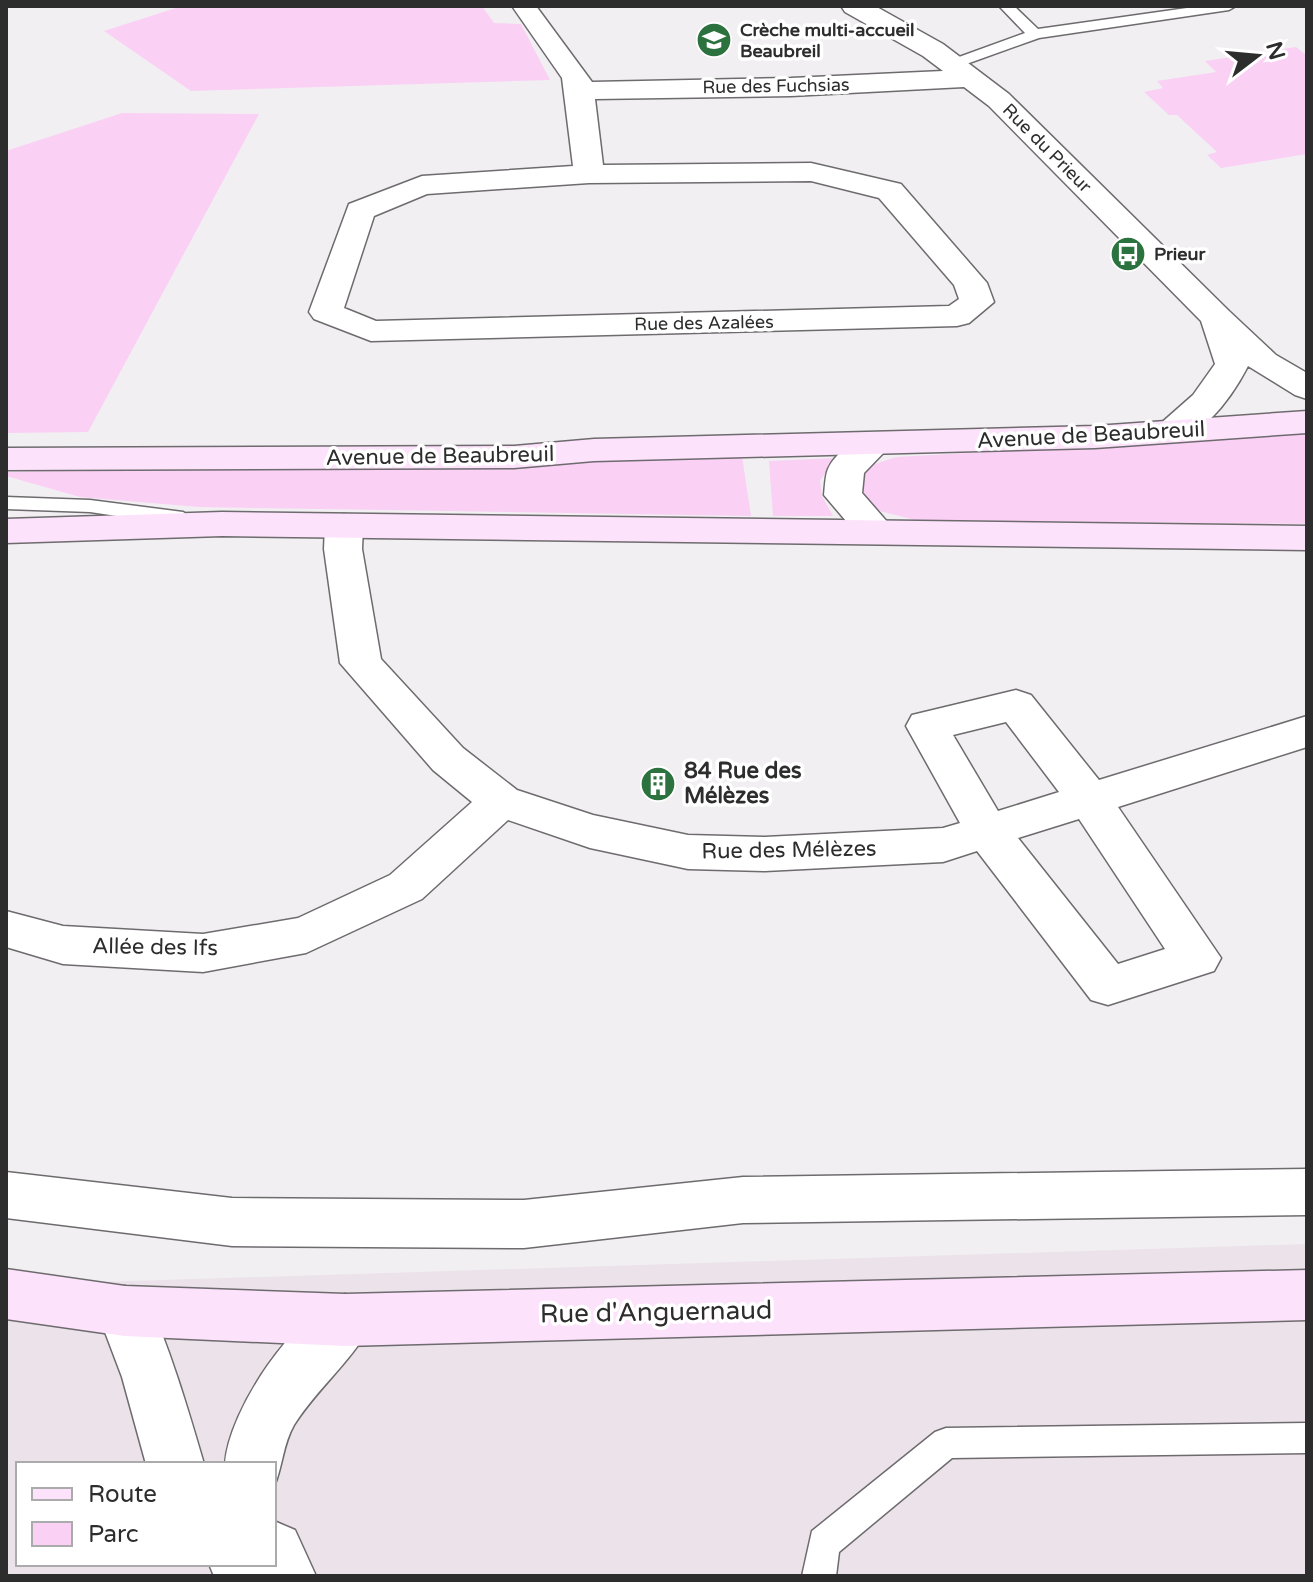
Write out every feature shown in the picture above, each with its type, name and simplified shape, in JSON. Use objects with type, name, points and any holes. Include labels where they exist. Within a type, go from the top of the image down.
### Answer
[{"type":"main road","name":"Avenue de Beaubreuil","points":[[7,460],[514,457],[594,450],[874,444],[1169,432],[1307,422]]},
{"type":"main road","points":[[6,531],[222,524],[1307,538]]},
{"type":"main road","name":"Rue d'Anguernaud","points":[[6,1294],[125,1311],[345,1320],[1307,1295]]},
{"type":"street","name":"Rue du Prieur","points":[[855,6],[962,71],[999,100],[1264,362],[1307,388]]},
{"type":"street","points":[[524,8],[576,77],[589,174]]},
{"type":"street","name":"Rue des Fuchsias","points":[[580,91],[791,87],[962,71]]},
{"type":"street","name":"Rue des Azalées","points":[[811,172],[890,191],[970,283],[977,302],[957,316],[371,331],[326,312],[360,211],[422,185],[589,174],[811,172]]},
{"type":"street","name":"Rue du Prieur","points":[[1169,432],[1219,390],[1232,364],[1217,318]]},
{"type":"street","points":[[874,444],[846,470],[843,495],[877,532]]},
{"type":"street","name":"Rue des Mélèzes","points":[[344,526],[343,549],[361,663],[448,759],[501,801],[590,831],[688,852],[765,854],[943,845],[1307,731]]},
{"type":"street","points":[[1016,705],[1089,799],[1197,958],[1108,986],[987,831],[927,726],[1016,705]]},
{"type":"street","name":"Allée des Ifs","points":[[6,929],[63,945],[203,953],[306,935],[406,887],[501,801]]},
{"type":"street","points":[[6,1195],[232,1222],[524,1224],[743,1200],[1307,1192]]},
{"type":"street","points":[[125,1311],[150,1377],[174,1462]]},
{"type":"street","points":[[254,1462],[253,1451],[286,1384],[345,1320]]},
{"type":"street","points":[[276,1555],[286,1576]]},
{"type":"lane","points":[[1006,6],[1035,34]]},
{"type":"lane","points":[[962,71],[1035,34],[1229,6]]},
{"type":"lane","points":[[6,503],[90,506],[222,524]]},
{"type":"lane","points":[[819,1576],[824,1543],[946,1443],[1307,1438]]},
{"type":"shaded area","points":[[1307,1244],[1307,1576],[6,1576],[6,1285]]},
{"type":"green space","points":[[182,6],[482,6],[494,23],[521,24],[550,80],[191,91],[104,31]]},
{"type":"green space","points":[[1296,47],[1307,56],[1307,154],[1221,168],[1207,155],[1217,152],[1177,115],[1169,115],[1144,92],[1163,88],[1157,81],[1216,72],[1205,61]]},
{"type":"green space","points":[[122,113],[259,114],[88,432],[6,433],[6,151]]},
{"type":"green space","points":[[1307,434],[1307,524],[915,520],[880,511],[860,496],[859,484],[869,466],[896,457]]},
{"type":"green space","points":[[742,456],[751,516],[199,507],[80,497],[6,476],[6,472],[297,463]]},
{"type":"green space","points":[[835,458],[820,481],[822,496],[833,516],[773,516],[769,461]]},
{"type":"place","name":"Crèche multi-accueil Beaubreil","points":[[714,40]]},
{"type":"place","name":"Prieur","points":[[1128,254]]},
{"type":"place","name":"84 Rue des Mélèzes","points":[[658,784]]}]
